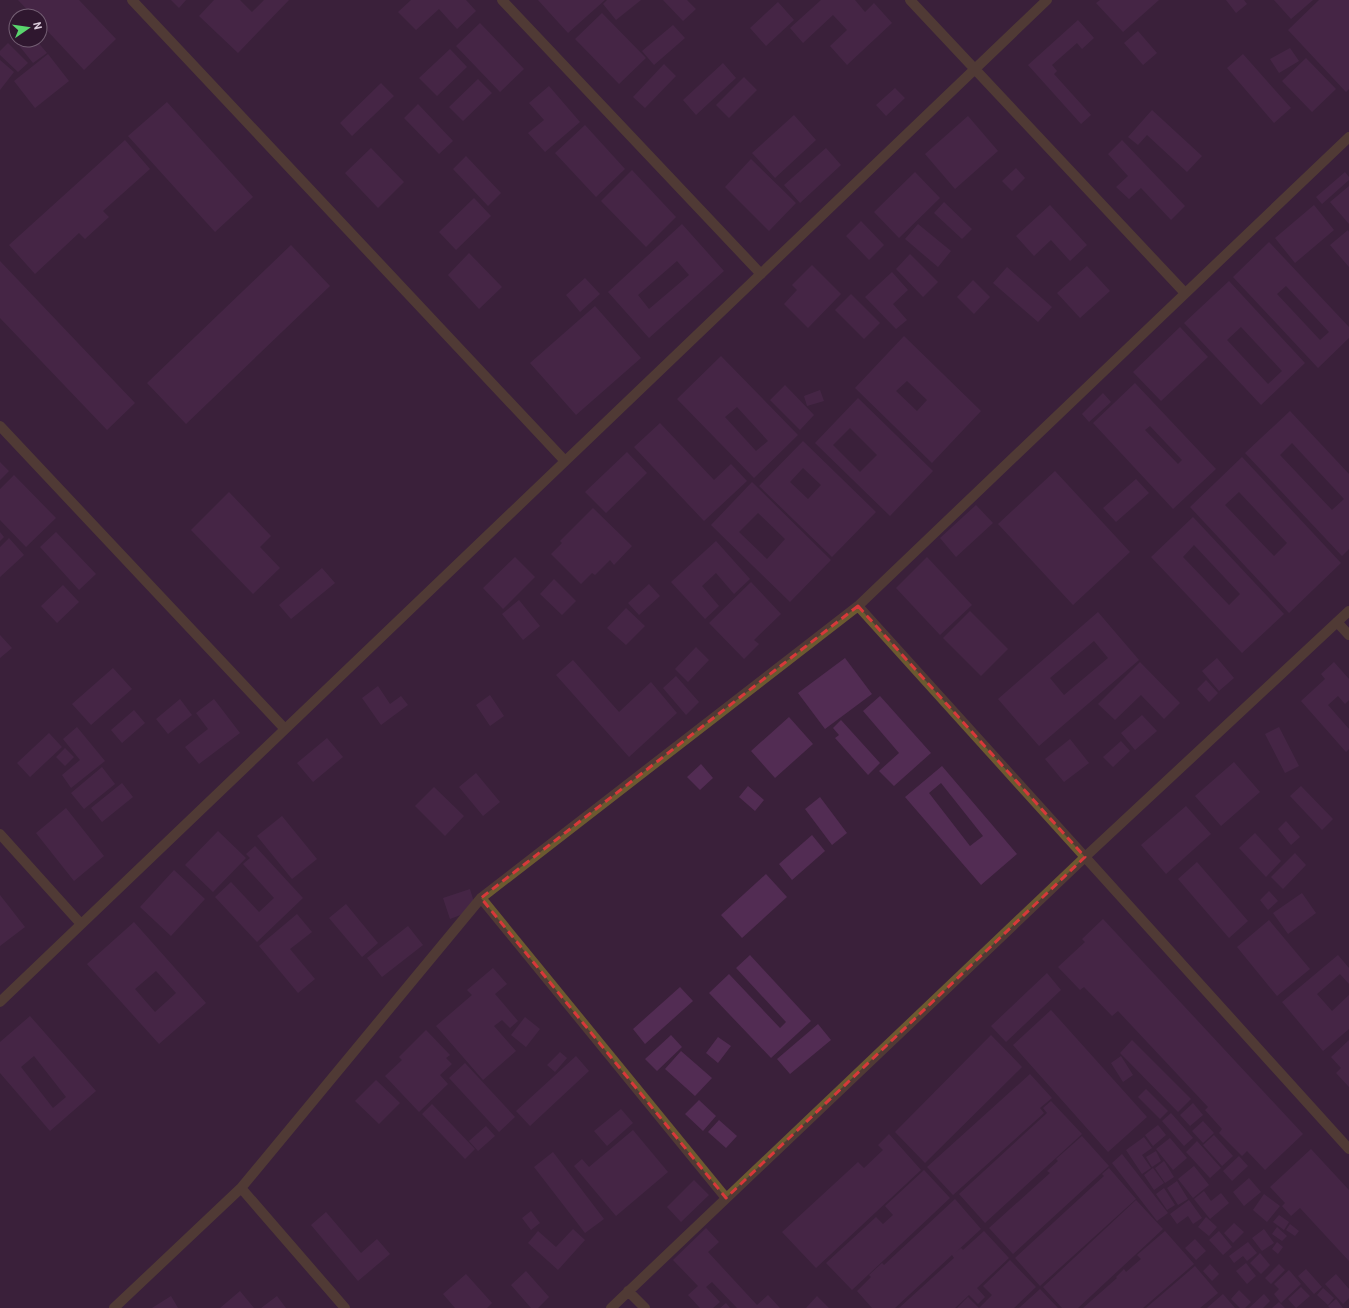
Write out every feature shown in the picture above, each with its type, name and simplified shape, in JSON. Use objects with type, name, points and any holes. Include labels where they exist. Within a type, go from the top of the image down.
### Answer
[{"type":"street","points":[[132,0],[565,461]]},
{"type":"street","points":[[502,0],[761,274]]},
{"type":"street","points":[[910,0],[1185,293]]},
{"type":"street","points":[[0,1002],[1047,0]]},
{"type":"street","points":[[114,1308],[242,1188],[482,898],[858,606],[1349,137]]},
{"type":"street","points":[[0,426],[285,729]]},
{"type":"street","points":[[858,606],[1349,1148]]},
{"type":"street","points":[[611,1308],[1085,857],[1349,611]]},
{"type":"street","points":[[1337,622],[1349,635]]},
{"type":"street","points":[[0,834],[81,924]]},
{"type":"street","points":[[482,898],[726,1198]]},
{"type":"street","points":[[242,1188],[345,1308]]},
{"type":"street","points":[[628,1291],[645,1308]]},
{"type":"highlighted area","points":[[858,606],[1085,857],[726,1198],[481,898]]},
{"type":"building","points":[[18,0],[79,0],[116,39],[84,70],[48,32],[48,8],[26,8]]},
{"type":"building","points":[[171,0],[186,0],[179,8]]},
{"type":"building","points":[[214,0],[240,0],[252,12],[264,0],[289,0],[238,53],[199,16]]},
{"type":"building","points":[[411,0],[466,0],[476,11],[457,29],[439,9],[416,30],[398,12]]},
{"type":"building","points":[[538,0],[605,0],[568,33]]},
{"type":"building","points":[[607,0],[641,0],[616,20],[603,4]]},
{"type":"building","points":[[663,0],[687,0],[696,9],[683,21]]},
{"type":"building","points":[[821,0],[855,0],[865,12],[874,3],[892,23],[847,65],[830,46],[847,30],[833,15],[803,43],[790,28]]},
{"type":"building","points":[[1100,0],[1159,0],[1123,32],[1096,3]]},
{"type":"building","points":[[1226,0],[1244,0],[1247,4],[1236,13]]},
{"type":"building","points":[[1274,0],[1313,0],[1291,19]]},
{"type":"building","points":[[1319,0],[1349,0],[1349,89],[1346,92],[1288,30]]},
{"type":"building","points":[[778,2],[794,20],[766,46],[750,28]]},
{"type":"building","points":[[602,13],[646,58],[619,84],[575,39]]},
{"type":"building","points":[[1078,20],[1094,38],[1082,49],[1077,43],[1052,65],[1057,71],[1054,74],[1091,115],[1081,124],[1028,65]]},
{"type":"building","points":[[480,23],[524,69],[500,92],[456,46]]},
{"type":"building","points":[[673,25],[685,38],[654,65],[642,51]]},
{"type":"building","points":[[1138,31],[1157,53],[1143,65],[1124,43]]},
{"type":"building","points":[[8,43],[8,48],[13,48],[28,63],[18,72],[0,55],[0,51]]},
{"type":"building","points":[[21,48],[43,48],[47,53],[33,63]]},
{"type":"building","points":[[1290,48],[1299,61],[1279,73],[1270,59]]},
{"type":"building","points":[[450,49],[467,67],[437,96],[419,78]]},
{"type":"building","points":[[48,54],[69,81],[35,108],[14,81]]},
{"type":"building","points":[[1243,54],[1291,108],[1274,123],[1227,68]]},
{"type":"building","points":[[1306,58],[1336,89],[1312,112],[1282,81]]},
{"type":"building","points":[[0,60],[14,72],[0,90]]},
{"type":"building","points":[[723,63],[736,78],[696,115],[683,100]]},
{"type":"building","points":[[664,64],[676,76],[645,108],[633,97]]},
{"type":"building","points":[[744,77],[757,90],[729,118],[716,105]]},
{"type":"building","points":[[478,79],[492,93],[463,121],[449,107]]},
{"type":"building","points":[[381,83],[394,96],[352,136],[340,123]]},
{"type":"building","points":[[549,86],[580,122],[545,152],[528,133],[544,120],[529,103]]},
{"type":"building","points":[[895,88],[905,98],[886,116],[876,105]]},
{"type":"building","points":[[167,102],[253,197],[215,232],[128,136]]},
{"type":"building","points":[[418,104],[453,141],[439,154],[404,118]]},
{"type":"building","points":[[1152,110],[1202,156],[1187,172],[1147,135],[1138,145],[1128,137]]},
{"type":"building","points":[[794,115],[816,140],[775,178],[752,153]]},
{"type":"building","points":[[968,116],[998,151],[955,189],[925,154]]},
{"type":"building","points":[[585,125],[625,169],[596,197],[555,153]]},
{"type":"building","points":[[125,140],[150,169],[103,211],[109,217],[85,239],[79,233],[35,274],[9,245]]},
{"type":"building","points":[[1122,140],[1185,206],[1171,220],[1141,188],[1129,199],[1116,187],[1128,176],[1108,154]]},
{"type":"building","points":[[371,148],[404,182],[378,208],[345,173]]},
{"type":"building","points":[[826,148],[841,165],[800,203],[784,185]]},
{"type":"building","points":[[466,156],[501,193],[488,206],[453,169]]},
{"type":"building","points":[[751,159],[796,203],[769,231],[725,187]]},
{"type":"building","points":[[1016,168],[1025,178],[1012,191],[1002,181]]},
{"type":"building","points":[[632,170],[676,217],[646,247],[601,201]]},
{"type":"building","points":[[915,172],[940,198],[899,238],[874,212]]},
{"type":"building","points":[[1345,172],[1349,177],[1349,180],[1322,204],[1316,197]]},
{"type":"building","points":[[1349,186],[1349,224],[1330,202]]},
{"type":"building","points":[[474,198],[491,216],[456,250],[439,232]]},
{"type":"building","points":[[944,202],[972,229],[962,239],[934,213]]},
{"type":"building","points":[[1050,205],[1087,245],[1070,261],[1051,240],[1034,256],[1016,236]]},
{"type":"building","points":[[1314,205],[1334,230],[1295,263],[1275,238]]},
{"type":"building","points":[[861,221],[884,245],[869,260],[846,236]]},
{"type":"building","points":[[682,224],[724,271],[649,338],[608,292]],"holes":[[[677,261],[689,275],[649,309],[638,295]]]},
{"type":"building","points":[[918,224],[951,251],[938,267],[905,239]]},
{"type":"building","points":[[1348,230],[1349,232],[1349,267],[1330,245]]},
{"type":"building","points":[[1269,242],[1349,327],[1349,338],[1318,368],[1233,277]],"holes":[[[1286,286],[1329,332],[1320,340],[1277,294]]]},
{"type":"building","points":[[291,245],[330,286],[186,424],[147,383]]},
{"type":"building","points":[[469,253],[502,287],[479,309],[448,275]]},
{"type":"building","points":[[910,254],[938,282],[923,297],[896,269]]},
{"type":"building","points":[[0,261],[135,403],[107,430],[0,318]]},
{"type":"building","points":[[812,265],[841,294],[808,328],[784,304],[797,290],[792,285]]},
{"type":"building","points":[[1087,266],[1110,291],[1080,318],[1057,293]]},
{"type":"building","points":[[1007,267],[1052,307],[1038,322],[993,283]]},
{"type":"building","points":[[892,272],[908,290],[893,304],[907,320],[896,329],[865,297]]},
{"type":"building","points":[[585,278],[600,294],[580,312],[566,295]]},
{"type":"building","points":[[973,280],[990,297],[974,314],[957,297]]},
{"type":"building","points":[[1229,281],[1305,363],[1261,405],[1184,323]],"holes":[[[1241,327],[1282,371],[1268,384],[1227,340]]]},
{"type":"building","points":[[851,294],[880,323],[864,339],[835,310]]},
{"type":"building","points":[[595,306],[641,358],[576,415],[530,363]]},
{"type":"building","points":[[1180,327],[1208,357],[1161,401],[1133,372]]},
{"type":"building","points":[[904,336],[981,411],[932,463],[855,388]],"holes":[[[907,381],[927,400],[917,411],[896,391]]]},
{"type":"building","points":[[721,356],[798,435],[754,478],[677,399]],"holes":[[[737,407],[768,441],[756,451],[725,417]]]},
{"type":"building","points":[[1135,383],[1216,469],[1173,509],[1093,423]],"holes":[[[1150,426],[1182,460],[1178,464],[1145,430]]]},
{"type":"building","points":[[785,385],[814,415],[800,430],[770,400]]},
{"type":"building","points":[[820,390],[824,401],[807,406],[804,396]]},
{"type":"building","points":[[1103,393],[1111,402],[1089,422],[1082,414]]},
{"type":"building","points":[[858,398],[933,471],[890,516],[815,443]],"holes":[[[850,428],[877,455],[860,472],[833,445]]]},
{"type":"building","points":[[1290,411],[1349,474],[1349,549],[1342,556],[1245,453]],"holes":[[[1292,443],[1344,499],[1332,510],[1280,455]]]},
{"type":"building","points":[[660,423],[714,480],[731,464],[747,481],[704,521],[634,447]]},
{"type":"building","points":[[803,441],[876,512],[832,557],[759,486]],"holes":[[[803,468],[821,485],[808,499],[790,482]]]},
{"type":"building","points":[[627,452],[647,473],[606,513],[585,492]]},
{"type":"building","points":[[1242,457],[1341,563],[1289,613],[1190,507]],"holes":[[[1239,492],[1287,543],[1274,556],[1225,505]]]},
{"type":"building","points":[[0,462],[9,471],[0,480]]},
{"type":"building","points":[[1055,471],[1130,552],[1073,605],[998,524]]},
{"type":"building","points":[[14,475],[56,518],[26,547],[0,520],[0,489]]},
{"type":"building","points":[[1136,479],[1149,493],[1116,522],[1103,508]]},
{"type":"building","points":[[752,482],[831,560],[790,602],[711,525]],"holes":[[[758,513],[785,539],[767,559],[739,532]]]},
{"type":"building","points":[[229,492],[271,536],[260,547],[280,568],[253,594],[191,530]]},
{"type":"building","points":[[976,505],[993,523],[956,557],[940,538]]},
{"type":"building","points":[[593,508],[632,546],[614,565],[610,560],[595,575],[592,573],[581,584],[551,554],[562,543],[560,541]]},
{"type":"building","points":[[1193,517],[1284,614],[1242,653],[1151,557]],"holes":[[[1194,545],[1240,594],[1229,605],[1183,557]]]},
{"type":"building","points":[[0,532],[4,537],[0,541]]},
{"type":"building","points":[[56,532],[96,574],[79,590],[40,547]]},
{"type":"building","points":[[9,538],[24,555],[0,577],[0,547]]},
{"type":"building","points":[[716,541],[750,579],[734,594],[716,573],[702,586],[719,606],[705,619],[671,582]]},
{"type":"building","points":[[515,557],[535,577],[503,609],[483,588]]},
{"type":"building","points":[[927,557],[972,605],[940,635],[896,588]]},
{"type":"building","points":[[322,568],[335,583],[291,619],[279,605]]},
{"type":"building","points":[[554,579],[576,601],[562,615],[540,594]]},
{"type":"building","points":[[751,582],[781,614],[754,640],[759,644],[744,659],[709,623]]},
{"type":"building","points":[[649,584],[660,596],[639,615],[628,603]]},
{"type":"building","points":[[63,585],[79,602],[57,623],[41,606]]},
{"type":"building","points":[[519,600],[540,626],[523,640],[502,614]]},
{"type":"building","points":[[626,608],[645,626],[626,645],[607,628]]},
{"type":"building","points":[[970,611],[1008,649],[981,676],[943,638]]},
{"type":"building","points":[[1098,612],[1139,660],[1039,746],[998,699]],"holes":[[[1094,641],[1108,658],[1064,695],[1050,678]]]},
{"type":"building","points":[[0,635],[12,648],[0,658]]},
{"type":"building","points":[[696,647],[709,660],[688,682],[675,669]]},
{"type":"building","points":[[845,658],[872,694],[825,729],[798,693]]},
{"type":"building","points":[[1217,658],[1234,678],[1219,691],[1202,671]]},
{"type":"building","points":[[573,660],[619,712],[651,682],[677,713],[629,757],[556,675]]},
{"type":"building","points":[[1140,662],[1180,703],[1164,719],[1141,695],[1115,720],[1098,704]]},
{"type":"building","points":[[1334,662],[1349,679],[1349,700],[1345,704],[1338,696],[1328,705],[1349,729],[1349,749],[1346,752],[1301,701],[1325,679],[1321,674]]},
{"type":"building","points":[[113,668],[132,689],[91,725],[72,704]]},
{"type":"building","points":[[676,676],[699,702],[686,715],[663,688]]},
{"type":"building","points":[[1206,680],[1218,693],[1209,702],[1197,689]]},
{"type":"building","points":[[378,686],[390,704],[401,696],[408,705],[381,725],[362,698]]},
{"type":"building","points":[[490,695],[504,716],[490,726],[476,705]]},
{"type":"building","points":[[880,696],[931,753],[894,786],[879,771],[899,753],[863,711]]},
{"type":"building","points":[[180,699],[192,715],[168,734],[156,719]]},
{"type":"building","points":[[214,699],[240,733],[199,764],[185,747],[208,729],[196,713]]},
{"type":"building","points":[[134,710],[145,723],[122,743],[111,730]]},
{"type":"building","points":[[1142,715],[1157,731],[1135,750],[1121,733]]},
{"type":"building","points":[[789,717],[813,744],[775,778],[751,751]]},
{"type":"building","points":[[841,720],[880,763],[868,775],[835,738],[839,735],[833,728]]},
{"type":"building","points":[[77,727],[105,761],[71,788],[62,775],[80,760],[63,739]]},
{"type":"building","points":[[1279,727],[1299,766],[1285,773],[1265,734]]},
{"type":"building","points":[[49,733],[62,747],[30,777],[17,763]]},
{"type":"building","points":[[327,738],[343,757],[313,782],[297,763]]},
{"type":"building","points":[[1070,739],[1089,763],[1064,782],[1045,759]]},
{"type":"building","points":[[1121,741],[1130,751],[1113,767],[1103,757]]},
{"type":"building","points":[[65,748],[74,757],[65,766],[56,757]]},
{"type":"building","points":[[1234,762],[1260,792],[1221,826],[1195,796]]},
{"type":"building","points":[[701,764],[713,778],[700,790],[687,777]]},
{"type":"building","points":[[942,766],[1017,854],[981,885],[905,797]],"holes":[[[941,783],[983,836],[970,846],[929,793]]]},
{"type":"building","points":[[102,767],[115,784],[84,809],[71,793]]},
{"type":"building","points":[[476,773],[500,802],[483,816],[459,787]]},
{"type":"building","points":[[122,783],[133,797],[102,822],[91,808]]},
{"type":"building","points":[[748,786],[764,800],[755,811],[739,797]]},
{"type":"building","points":[[1301,786],[1333,819],[1322,830],[1290,796]]},
{"type":"building","points":[[434,787],[464,816],[445,836],[415,806]]},
{"type":"building","points":[[820,797],[847,833],[832,845],[805,809]]},
{"type":"building","points":[[1186,806],[1211,834],[1166,874],[1141,845]]},
{"type":"building","points":[[66,808],[104,856],[74,881],[36,833]]},
{"type":"building","points":[[282,816],[317,859],[292,879],[257,836]]},
{"type":"building","points":[[1286,821],[1300,837],[1291,845],[1278,829]]},
{"type":"building","points":[[218,831],[246,858],[213,892],[185,865]]},
{"type":"building","points":[[1255,833],[1281,861],[1266,877],[1239,848]]},
{"type":"building","points":[[812,835],[825,851],[792,880],[779,864]]},
{"type":"building","points":[[255,846],[303,898],[257,942],[215,897],[231,882],[259,912],[274,898],[243,864],[250,858],[246,854]]},
{"type":"building","points":[[1295,853],[1306,865],[1283,889],[1271,877]]},
{"type":"building","points":[[1197,862],[1248,921],[1229,938],[1178,879]]},
{"type":"building","points":[[174,870],[205,899],[171,936],[140,907]]},
{"type":"building","points":[[766,874],[787,897],[742,938],[721,915]]},
{"type":"building","points":[[470,889],[476,909],[450,919],[443,898]]},
{"type":"building","points":[[1269,891],[1278,901],[1268,910],[1260,900]]},
{"type":"building","points":[[1302,893],[1316,913],[1288,934],[1273,913]]},
{"type":"building","points":[[0,895],[25,927],[0,946]]},
{"type":"building","points":[[346,904],[378,943],[362,957],[329,918]]},
{"type":"building","points":[[297,914],[312,932],[290,949],[315,979],[298,993],[259,946]]},
{"type":"building","points":[[1103,919],[1303,1134],[1265,1170],[1247,1151],[1242,1156],[1219,1133],[1222,1129],[1205,1110],[1208,1107],[1118,1011],[1112,1016],[1084,987],[1080,990],[1058,967],[1085,942],[1082,939]]},
{"type":"building","points":[[1269,920],[1310,969],[1277,996],[1237,947]]},
{"type":"building","points":[[134,922],[206,1003],[159,1044],[87,964]],"holes":[[[156,971],[176,993],[155,1012],[135,989]]]},
{"type":"building","points":[[408,926],[423,945],[382,977],[367,958]]},
{"type":"building","points":[[750,955],[811,1021],[771,1058],[709,993],[729,974],[780,1028],[786,1022],[736,968]]},
{"type":"building","points":[[1338,955],[1349,968],[1349,984],[1340,974],[1317,994],[1332,1011],[1349,995],[1349,1029],[1323,1051],[1282,1002]]},
{"type":"building","points":[[493,968],[507,984],[495,994],[518,1021],[510,1028],[502,1020],[494,1026],[516,1051],[483,1080],[436,1026],[472,995],[467,990]]},
{"type":"building","points":[[1047,973],[1061,990],[1006,1042],[991,1026]]},
{"type":"building","points":[[680,987],[693,1001],[645,1044],[633,1029]]},
{"type":"building","points":[[1051,1010],[1147,1117],[1108,1152],[1013,1045]]},
{"type":"building","points":[[30,1016],[96,1091],[50,1131],[0,1073],[0,1042]],"holes":[[[34,1056],[66,1097],[53,1108],[21,1067]]]},
{"type":"building","points":[[525,1017],[540,1029],[526,1047],[511,1035]]},
{"type":"building","points":[[818,1024],[831,1040],[790,1074],[777,1059]]},
{"type":"building","points":[[426,1030],[450,1055],[446,1058],[452,1064],[440,1075],[448,1084],[419,1112],[385,1076],[402,1060],[399,1057]]},
{"type":"building","points":[[671,1035],[682,1047],[657,1071],[645,1059]]},
{"type":"building","points":[[991,1035],[1022,1067],[925,1163],[895,1132]]},
{"type":"building","points":[[718,1037],[731,1046],[718,1063],[706,1053]]},
{"type":"building","points":[[1132,1040],[1191,1099],[1178,1112],[1120,1053]]},
{"type":"building","points":[[1349,1040],[1349,1087],[1336,1073],[1341,1068],[1331,1057]]},
{"type":"building","points":[[681,1051],[712,1078],[695,1096],[665,1069]]},
{"type":"building","points":[[560,1052],[567,1058],[555,1072],[547,1065]]},
{"type":"building","points":[[576,1056],[589,1071],[530,1126],[516,1111]]},
{"type":"building","points":[[1121,1056],[1133,1075],[1123,1082],[1111,1063]]},
{"type":"building","points":[[465,1063],[515,1117],[499,1132],[449,1078]]},
{"type":"building","points":[[1030,1074],[1052,1098],[1040,1108],[1044,1113],[953,1195],[927,1167]]},
{"type":"building","points":[[376,1080],[400,1103],[379,1124],[355,1101]]},
{"type":"building","points":[[1146,1089],[1168,1111],[1160,1119],[1138,1097]]},
{"type":"building","points":[[699,1100],[716,1116],[703,1131],[685,1114]]},
{"type":"building","points":[[1051,1101],[1082,1134],[985,1223],[959,1194],[1047,1113],[1043,1108]]},
{"type":"building","points":[[1193,1103],[1203,1115],[1190,1126],[1180,1115]]},
{"type":"building","points":[[432,1104],[475,1149],[465,1159],[422,1114]]},
{"type":"building","points":[[621,1109],[633,1123],[607,1146],[594,1131]]},
{"type":"building","points":[[1171,1113],[1193,1138],[1184,1146],[1162,1121]]},
{"type":"building","points":[[719,1120],[737,1136],[726,1148],[708,1132]]},
{"type":"building","points":[[1203,1121],[1214,1133],[1203,1143],[1192,1131]]},
{"type":"building","points":[[1158,1125],[1166,1135],[1153,1146],[1145,1135]]},
{"type":"building","points":[[486,1126],[495,1136],[478,1151],[469,1141]]},
{"type":"building","points":[[633,1130],[668,1172],[616,1216],[574,1166],[582,1159],[589,1167]]},
{"type":"building","points":[[889,1134],[921,1170],[816,1268],[782,1232],[858,1162],[864,1168],[883,1150],[878,1145]]},
{"type":"building","points":[[1214,1135],[1233,1156],[1222,1166],[1203,1145]]},
{"type":"building","points":[[1082,1136],[1109,1166],[1013,1254],[989,1228],[1050,1173],[1047,1171],[1058,1161],[1056,1159]]},
{"type":"building","points":[[1144,1137],[1152,1148],[1142,1155],[1151,1168],[1142,1174],[1126,1150]]},
{"type":"building","points":[[1170,1138],[1187,1158],[1173,1170],[1156,1149]]},
{"type":"building","points":[[1197,1141],[1221,1168],[1210,1178],[1186,1152]]},
{"type":"building","points":[[1311,1149],[1349,1190],[1349,1261],[1300,1208],[1291,1216],[1282,1206],[1285,1203],[1270,1187]]},
{"type":"building","points":[[1156,1151],[1161,1161],[1152,1167],[1146,1157]]},
{"type":"building","points":[[553,1152],[604,1219],[585,1233],[534,1167]]},
{"type":"building","points":[[1122,1154],[1168,1213],[1157,1221],[1112,1163]]},
{"type":"building","points":[[1239,1156],[1248,1166],[1232,1181],[1223,1171]]},
{"type":"building","points":[[1164,1161],[1174,1177],[1165,1183],[1155,1168]]},
{"type":"building","points":[[1194,1166],[1209,1185],[1193,1198],[1178,1179]]},
{"type":"building","points":[[1109,1168],[1136,1199],[1040,1286],[1015,1258],[1104,1176],[1102,1174]]},
{"type":"building","points":[[1153,1168],[1164,1183],[1154,1190],[1144,1175]]},
{"type":"building","points":[[924,1170],[950,1198],[852,1290],[826,1263],[876,1217],[883,1224],[893,1215],[885,1206]]},
{"type":"building","points":[[1249,1178],[1261,1192],[1244,1206],[1233,1192]]},
{"type":"building","points":[[694,1180],[709,1195],[681,1222],[667,1207]]},
{"type":"building","points":[[1177,1181],[1188,1199],[1178,1205],[1167,1188]]},
{"type":"building","points":[[1164,1188],[1175,1205],[1167,1210],[1156,1194]]},
{"type":"building","points":[[1204,1191],[1211,1201],[1221,1193],[1229,1203],[1210,1219],[1194,1199]]},
{"type":"building","points":[[1264,1194],[1280,1206],[1267,1222],[1253,1210]]},
{"type":"building","points":[[955,1199],[981,1229],[955,1253],[961,1248],[963,1250],[984,1231],[1009,1258],[977,1288],[985,1297],[978,1304],[969,1295],[955,1308],[899,1308],[954,1258],[952,1255],[895,1308],[872,1308],[857,1291],[871,1277],[869,1275],[882,1263],[884,1265]]},
{"type":"building","points":[[1136,1200],[1163,1229],[1078,1308],[1062,1308],[1043,1287]]},
{"type":"building","points":[[1189,1200],[1202,1218],[1193,1224],[1188,1216],[1177,1224],[1170,1214]]},
{"type":"building","points":[[531,1211],[540,1223],[531,1230],[522,1218]]},
{"type":"building","points":[[326,1212],[361,1253],[377,1239],[390,1254],[358,1281],[311,1225]]},
{"type":"building","points":[[1279,1215],[1289,1222],[1284,1230],[1273,1222]]},
{"type":"building","points":[[1206,1217],[1217,1227],[1209,1236],[1198,1227]]},
{"type":"building","points":[[1234,1223],[1244,1232],[1233,1243],[1224,1233]]},
{"type":"building","points":[[1290,1224],[1299,1231],[1295,1236],[1286,1230]]},
{"type":"building","points":[[1277,1227],[1287,1236],[1282,1241],[1272,1234]]},
{"type":"building","points":[[706,1228],[719,1242],[708,1252],[757,1305],[768,1295],[780,1308],[737,1308],[712,1282],[706,1287],[720,1302],[713,1308],[700,1308],[688,1295],[698,1286],[673,1260]]},
{"type":"building","points":[[573,1229],[585,1240],[558,1270],[528,1243],[538,1231],[556,1247]]},
{"type":"building","points":[[1264,1229],[1274,1243],[1262,1251],[1252,1238]]},
{"type":"building","points":[[1165,1231],[1194,1264],[1143,1308],[1083,1308],[1117,1278],[1116,1277],[1124,1269],[1126,1272],[1141,1259],[1137,1255]]},
{"type":"building","points":[[1219,1231],[1232,1247],[1223,1255],[1209,1240]]},
{"type":"building","points":[[1195,1239],[1206,1251],[1196,1260],[1185,1248]]},
{"type":"building","points":[[1248,1242],[1257,1253],[1247,1261],[1243,1256],[1234,1263],[1229,1256]]},
{"type":"building","points":[[1277,1242],[1283,1247],[1278,1254],[1272,1249]]},
{"type":"building","points":[[1260,1253],[1270,1265],[1261,1274],[1250,1263]]},
{"type":"building","points":[[1010,1260],[1036,1287],[1014,1308],[979,1308],[992,1295],[983,1286]]},
{"type":"building","points":[[1246,1263],[1256,1276],[1247,1284],[1236,1271]]},
{"type":"building","points":[[1210,1264],[1219,1274],[1212,1281],[1203,1271]]},
{"type":"building","points":[[1279,1264],[1285,1270],[1271,1284],[1265,1278]]},
{"type":"building","points":[[1195,1266],[1218,1293],[1200,1308],[1146,1308]]},
{"type":"building","points":[[1306,1269],[1322,1287],[1314,1294],[1298,1276]]},
{"type":"building","points":[[1289,1270],[1301,1284],[1281,1303],[1274,1294],[1279,1289],[1274,1284]]},
{"type":"building","points":[[526,1271],[549,1297],[538,1308],[531,1308],[511,1285]]},
{"type":"building","points":[[466,1274],[492,1303],[487,1308],[455,1308],[443,1294]]},
{"type":"building","points":[[1336,1274],[1349,1289],[1349,1298],[1343,1304],[1325,1284]]},
{"type":"building","points":[[1301,1287],[1310,1296],[1296,1308],[1288,1299]]},
{"type":"building","points":[[1323,1288],[1334,1298],[1328,1305],[1317,1295]]},
{"type":"building","points":[[1040,1289],[1058,1308],[1019,1308]]},
{"type":"building","points":[[1239,1290],[1251,1302],[1245,1308],[1240,1308],[1231,1299]]},
{"type":"building","points":[[240,1291],[254,1308],[220,1308]]},
{"type":"building","points":[[1223,1294],[1235,1308],[1207,1308]]},
{"type":"building","points":[[1264,1294],[1270,1301],[1263,1308],[1249,1308]]},
{"type":"building","points":[[171,1296],[178,1308],[152,1308]]},
{"type":"building","points":[[277,1296],[286,1308],[261,1308]]},
{"type":"building","points":[[817,1296],[829,1308],[806,1308]]},
{"type":"building","points":[[968,1297],[979,1308],[957,1308]]},
{"type":"building","points":[[1336,1299],[1343,1308],[1330,1308],[1328,1306]]},
{"type":"building","points":[[1279,1302],[1285,1308],[1272,1308]]},
{"type":"building","points":[[726,1303],[730,1308],[720,1308]]}]
